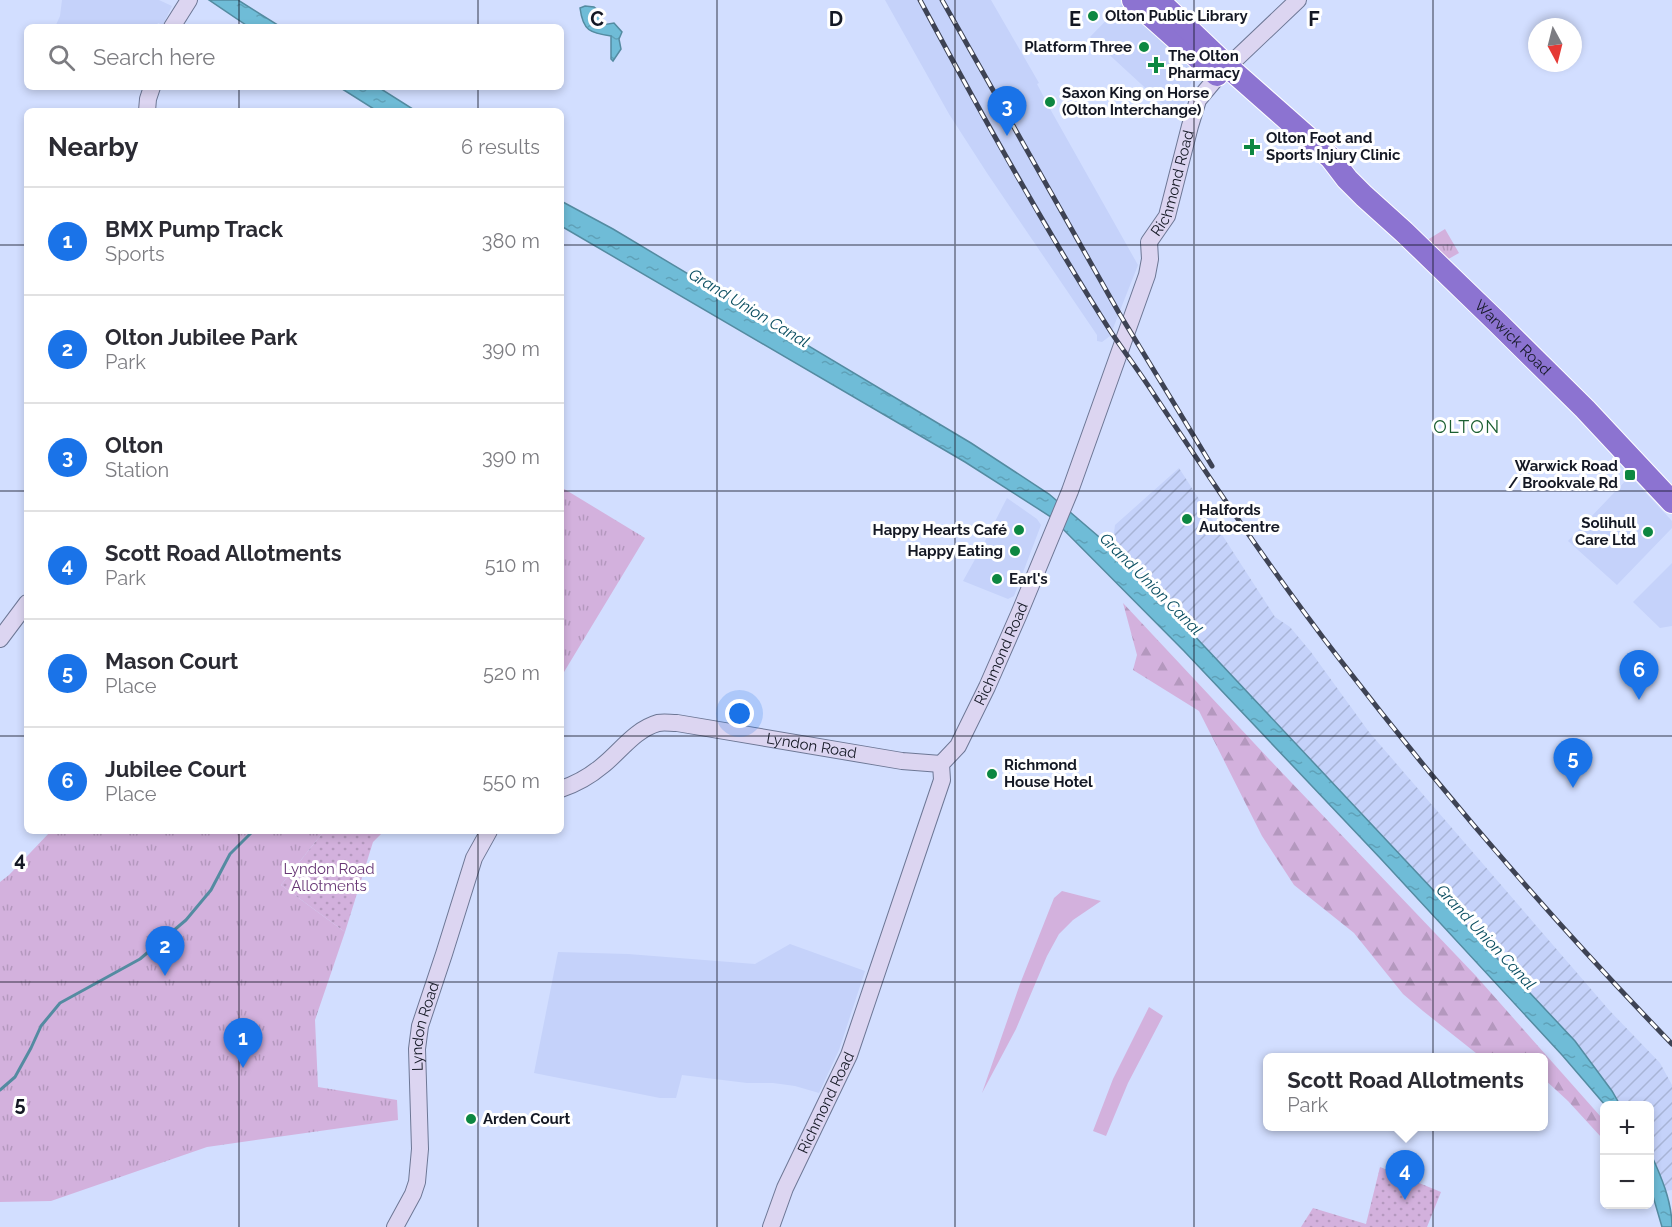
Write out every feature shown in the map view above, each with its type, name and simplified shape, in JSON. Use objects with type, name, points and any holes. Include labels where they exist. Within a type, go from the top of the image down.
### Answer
[{"type":"highway","name":"Warwick Road","points":[[1133,0],[1223,72],[1347,179],[1585,409],[1672,502]]},
{"type":"highway","name":"Warwick Road","points":[[1158,0],[1223,72]]},
{"type":"street","name":"Richmond Road","points":[[771,1227],[785,1188],[849,1055],[942,780],[941,764],[958,746],[987,687],[1065,503],[1147,275],[1150,260],[1149,243],[1167,216],[1198,100],[1223,72],[1298,0]]},
{"type":"street","points":[[174,24],[187,2]]},
{"type":"street","points":[[147,108],[151,90]]},
{"type":"street","points":[[0,639],[24,607]]},
{"type":"street","name":"Lyndon Road","points":[[564,788],[588,777],[640,732],[663,723],[677,723],[902,761],[941,764]]},
{"type":"street","name":"Lyndon Road","points":[[395,1227],[417,1182],[420,1149],[417,1049],[420,1026],[474,858],[487,834]]},
{"type":"shaded area","points":[[62,0],[159,0],[172,6],[163,24],[56,24]]},
{"type":"shaded area","points":[[885,0],[991,0],[1138,265],[1110,336],[1102,342],[1097,341],[1097,335],[949,114]]},
{"type":"shaded area","points":[[1123,3],[1195,71],[1179,119],[1090,37]]},
{"type":"shaded area","points":[[1179,468],[1275,617],[1290,627],[1369,732],[1609,1010],[1660,1063],[1672,1085],[1672,1190],[1665,1191],[1654,1161],[1654,1101],[1618,1101],[1575,1041],[1112,548],[1115,525]]},
{"type":"shaded area","points":[[1630,476],[1672,521],[1672,528],[1617,585],[1568,541]]},
{"type":"shaded area","points":[[1007,498],[1037,519],[1041,525],[1014,596],[1008,599],[963,581]]},
{"type":"shaded area","points":[[1672,563],[1672,626],[1660,628],[1633,602]]},
{"type":"shaded area","points":[[790,944],[865,971],[839,1050],[819,1093],[773,1083],[747,1083],[682,1075],[676,1098],[660,1098],[534,1073],[558,952],[628,954],[755,964]]},
{"type":"green space","points":[[1445,229],[1459,253],[1445,261],[1424,242]]},
{"type":"green space","points":[[564,489],[645,538],[564,672]]},
{"type":"green space","points":[[1123,603],[1476,976],[1544,1053],[1476,1053],[1403,994],[1354,933],[1294,885],[1262,836],[1199,711],[1133,670],[1137,655]]},
{"type":"green space","points":[[48,834],[322,834],[281,885],[345,932],[315,1020],[318,1087],[397,1100],[398,1120],[207,1147],[51,1201],[0,1202],[0,882]]},
{"type":"green space","name":"Lyndon Road Allotments","points":[[322,834],[381,834],[373,842],[345,932],[281,885]]},
{"type":"green space","points":[[1062,891],[1101,901],[1073,920],[1059,934],[1047,956],[1016,1029],[982,1093],[1020,984],[1054,898]]},
{"type":"green space","points":[[1149,1007],[1163,1016],[1128,1083],[1106,1136],[1093,1131],[1113,1079]]},
{"type":"green space","points":[[1548,1057],[1600,1116],[1600,1136],[1548,1083]]},
{"type":"green space","points":[[1380,1167],[1441,1192],[1427,1227],[1301,1227],[1313,1208],[1366,1224]]},
{"type":"water","points":[[209,0],[238,0],[276,24],[245,24]]},
{"type":"water","points":[[594,7],[600,12],[602,25],[614,23],[622,32],[619,39],[621,49],[613,61],[611,59],[611,36],[589,30],[583,22],[580,8]]},
{"type":"water","points":[[344,90],[383,90],[411,108],[372,108]]},
{"type":"water","points":[[564,203],[613,229],[971,443],[1049,494],[1112,548],[1575,1041],[1618,1101],[1602,1101],[1381,859],[1184,651],[1051,517],[965,462],[564,228]]},
{"type":"water","points":[[1654,1161],[1662,1179],[1672,1217],[1672,1227],[1662,1227],[1654,1200]]},
{"type":"waterway","points":[[0,1090],[15,1077],[41,1026],[60,1003],[140,959],[186,920],[211,890],[230,854],[250,834]]},
{"type":"railway","points":[[920,0],[1012,168],[1085,291],[1223,497],[1293,596],[1380,711],[1460,809],[1585,952],[1672,1044]]},
{"type":"railway","points":[[942,0],[1119,313],[1212,466]]},
{"type":"place","name":"Olton Public Library","points":[[1093,16]]},
{"type":"place","name":"Platform Three","points":[[1144,47]]},
{"type":"place","name":"The Olton Pharmacy","points":[[1156,65]]},
{"type":"place","name":"Saxon King on Horse (Olton Interchange)","points":[[1050,102]]},
{"type":"place","name":"Olton","points":[[1007,136]]},
{"type":"place","name":"Olton Foot and Sports Injury Clinic","points":[[1252,147]]},
{"type":"place","name":"Warwick Road / Brookvale Rd","points":[[1630,475]]},
{"type":"place","name":"Halfords Autocentre","points":[[1187,519]]},
{"type":"place","name":"Happy Hearts Café","points":[[1019,530]]},
{"type":"place","name":"Solihull Care Ltd","points":[[1648,532]]},
{"type":"place","name":"Happy Eating","points":[[1015,551]]},
{"type":"place","name":"Earl's","points":[[997,579]]},
{"type":"place","name":"Jubilee Court","points":[[1639,700]]},
{"type":"place","name":"Richmond House Hotel","points":[[992,774]]},
{"type":"place","name":"Mason Court","points":[[1573,788]]},
{"type":"place","name":"Olton Jubilee Park","points":[[165,976]]},
{"type":"place","name":"BMX Pump Track","points":[[243,1068]]},
{"type":"place","name":"Arden Court","points":[[471,1119]]},
{"type":"place","name":"Scott Road Allotments","points":[[1405,1200]]},
{"type":"district","name":"OLTON","points":[[1467,426]]},
{"type":"water label","name":"Grand Union Canal","points":[[749,308]]},
{"type":"water label","name":"Grand Union Canal","points":[[1151,584]]},
{"type":"water label","name":"Grand Union Canal","points":[[1486,937]]}]
